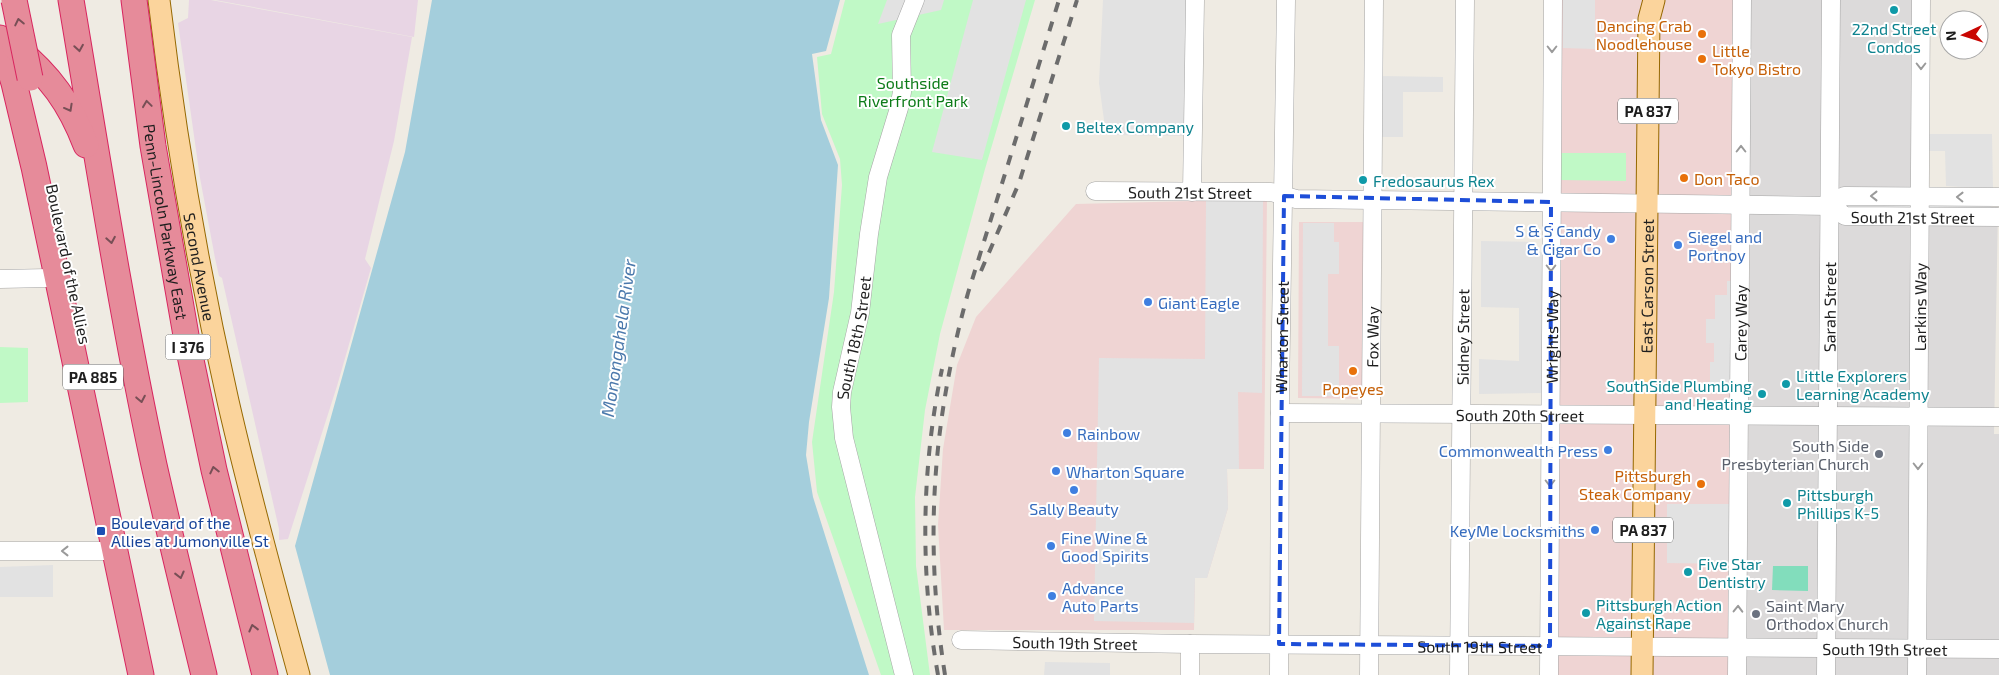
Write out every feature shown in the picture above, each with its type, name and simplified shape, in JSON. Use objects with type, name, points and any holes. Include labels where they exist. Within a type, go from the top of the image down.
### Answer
[{"type":"highway","name":"Boulevard of the Allies","points":[[14,0],[22,80],[34,167],[141,675]]},
{"type":"highway","points":[[71,0],[103,192],[154,465],[204,675]]},
{"type":"highway","name":"Penn-Lincoln Parkway East","points":[[135,5],[154,155],[187,341],[216,479],[265,675]]},
{"type":"highway","points":[[0,13],[22,80]]},
{"type":"highway","name":"Boulevard of the Allies","points":[[0,36],[22,80],[157,675]]},
{"type":"highway","points":[[0,36],[41,70],[66,102],[78,126],[103,192]]},
{"type":"main road","name":"Second Avenue","points":[[160,0],[182,165],[216,346],[256,517],[299,675]]},
{"type":"main road","name":"East Carson Street","points":[[1642,675],[1648,6]]},
{"type":"street","name":"South 18th Street","points":[[904,675],[844,438],[841,408],[842,392],[860,313],[878,177],[902,92],[900,35],[915,0]]},
{"type":"street","points":[[1192,192],[1194,0]]},
{"type":"street","name":"Wharton Street","points":[[1279,675],[1280,413],[1286,0]]},
{"type":"street","name":"Fox Way","points":[[1369,675],[1374,0]]},
{"type":"street","name":"Sidney Street","points":[[1459,675],[1465,0]]},
{"type":"street","name":"Wrights Way","points":[[1549,675],[1553,0]]},
{"type":"street","name":"Carey Way","points":[[1737,675],[1742,0]]},
{"type":"street","name":"Sarah Street","points":[[1826,675],[1832,0]]},
{"type":"street","name":"Larkins Way","points":[[1917,675],[1921,0]]},
{"type":"street","name":"South 21st Street","points":[[1095,191],[1271,192],[1296,199],[1831,206],[1845,216],[1999,217]]},
{"type":"street","name":"South 21st Street","points":[[1831,206],[1844,196],[1999,197]]},
{"type":"street","points":[[0,279],[48,278]]},
{"type":"street","name":"South 20th Street","points":[[1280,413],[1550,413],[1999,417]]},
{"type":"street","points":[[0,551],[114,551]]},
{"type":"street","name":"South 19th Street","points":[[961,640],[1190,644],[1999,649]]},
{"type":"street","points":[[1190,644],[1190,675]]},
{"type":"highlighted area","points":[[1284,196],[1551,202],[1550,646],[1279,644]]},
{"type":"shaded area","points":[[189,0],[211,0],[412,37],[394,141],[365,259],[371,268],[337,386],[288,539],[279,540],[279,529],[222,278],[219,276],[215,258],[200,178],[178,23],[188,18]]},
{"type":"shaded area","points":[[215,0],[418,0],[414,37]]},
{"type":"shaded area","points":[[887,0],[944,0],[941,10],[878,24]]},
{"type":"shaded area","points":[[973,0],[1026,0],[982,160],[932,152]]},
{"type":"shaded area","points":[[1103,0],[1188,0],[1186,136],[1106,135],[1099,83]]},
{"type":"shaded area","points":[[1555,0],[1742,0],[1738,675],[1553,675]]},
{"type":"shaded area","points":[[1563,0],[1595,0],[1595,49],[1563,48]]},
{"type":"shaded area","points":[[1750,0],[1926,0],[1925,205],[1998,207],[1994,434],[1999,434],[1999,675],[1746,675]]},
{"type":"shaded area","points":[[1380,76],[1443,77],[1443,92],[1403,92],[1403,137],[1380,137]]},
{"type":"shaded area","points":[[1927,134],[1992,134],[1993,189],[1946,186],[1945,151],[1927,151]]},
{"type":"shaded area","points":[[1267,199],[1264,469],[1227,469],[1228,508],[1207,578],[1195,578],[1194,630],[944,630],[938,525],[943,449],[957,365],[976,317],[1076,204]]},
{"type":"shaded area","points":[[1206,201],[1263,201],[1262,393],[1238,392],[1239,469],[1227,469],[1228,508],[1207,578],[1195,578],[1194,623],[1094,621],[1099,358],[1205,359]]},
{"type":"shaded area","points":[[1926,201],[1991,201],[1991,211],[1926,211]]},
{"type":"shaded area","points":[[1846,202],[1916,202],[1916,212],[1845,212]]},
{"type":"shaded area","points":[[1299,222],[1369,222],[1368,399],[1298,398]]},
{"type":"shaded area","points":[[1303,223],[1334,223],[1334,242],[1339,242],[1339,274],[1328,274],[1328,346],[1339,346],[1339,396],[1302,396]]},
{"type":"shaded area","points":[[1481,241],[1533,242],[1533,251],[1542,252],[1542,393],[1479,394],[1479,359],[1519,361],[1519,308],[1481,307]]},
{"type":"shaded area","points":[[1727,281],[1734,281],[1734,384],[1710,384],[1710,362],[1714,362],[1714,343],[1706,343],[1706,319],[1715,319],[1715,295],[1727,295]]},
{"type":"shaded area","points":[[1667,504],[1735,504],[1734,564],[1667,563]]},
{"type":"shaded area","points":[[53,565],[53,597],[0,597],[0,567]]},
{"type":"shaded area","points":[[1045,662],[1110,663],[1110,675],[1044,675]]},
{"type":"green space","name":"Southside Riverfront Park","points":[[845,0],[1035,0],[985,169],[940,334],[925,410],[915,497],[916,566],[930,675],[881,675],[817,492],[812,442],[834,292],[842,185],[840,159],[822,114],[817,57],[831,54]]},
{"type":"green space","points":[[1560,153],[1626,153],[1626,181],[1560,180]]},
{"type":"green space","points":[[0,347],[28,348],[28,402],[0,403]]},
{"type":"green space","points":[[1773,566],[1808,566],[1808,591],[1772,590]]},
{"type":"water","name":"Monongahela River","points":[[432,0],[840,0],[826,51],[812,54],[821,120],[838,165],[829,298],[809,422],[806,455],[813,497],[869,675],[330,675],[295,546],[405,152]]},
{"type":"railway","points":[[945,675],[938,626],[934,530],[935,483],[946,389],[968,293],[1059,0]]},
{"type":"railway","points":[[981,271],[1019,183],[1077,0]]},
{"type":"railway","points":[[938,675],[928,599],[925,522],[930,445],[942,369]]},
{"type":"place","name":"22nd Street Condos","points":[[1894,10]]},
{"type":"place","name":"Dancing Crab Noodlehouse","points":[[1702,34]]},
{"type":"place","name":"Little Tokyo Bistro","points":[[1702,59]]},
{"type":"place","name":"Beltex Company","points":[[1066,126]]},
{"type":"place","name":"Don Taco","points":[[1684,178]]},
{"type":"place","name":"Fredosaurus Rex","points":[[1363,180]]},
{"type":"place","name":"S & S Candy & Cigar Co","points":[[1611,239]]},
{"type":"place","name":"Siegel and Portnoy","points":[[1678,245]]},
{"type":"place","name":"Giant Eagle","points":[[1148,302]]},
{"type":"place","name":"Popeyes","points":[[1353,371]]},
{"type":"place","name":"Little Explorers Learning Academy","points":[[1786,384]]},
{"type":"place","name":"SouthSide Plumbing and Heating","points":[[1762,394]]},
{"type":"place","name":"Rainbow","points":[[1067,433]]},
{"type":"place","name":"Commonwealth Press","points":[[1608,450]]},
{"type":"place","name":"South Side Presbyterian Church","points":[[1879,454]]},
{"type":"place","name":"Wharton Square","points":[[1056,471]]},
{"type":"place","name":"Pittsburgh Steak Company","points":[[1701,484]]},
{"type":"place","name":"Sally Beauty","points":[[1074,490]]},
{"type":"place","name":"Pittsburgh Phillips K-5","points":[[1787,503]]},
{"type":"place","name":"KeyMe Locksmiths","points":[[1595,530]]},
{"type":"place","name":"Boulevard of the Allies at Jumonville St","points":[[101,531]]},
{"type":"place","name":"Fine Wine & Good Spirits","points":[[1051,546]]},
{"type":"place","name":"Five Star Dentistry","points":[[1688,572]]},
{"type":"place","name":"Advance Auto Parts","points":[[1052,596]]},
{"type":"place","name":"Pittsburgh Action Against Rape","points":[[1586,613]]},
{"type":"place","name":"Saint Mary Orthodox Church","points":[[1756,614]]}]
